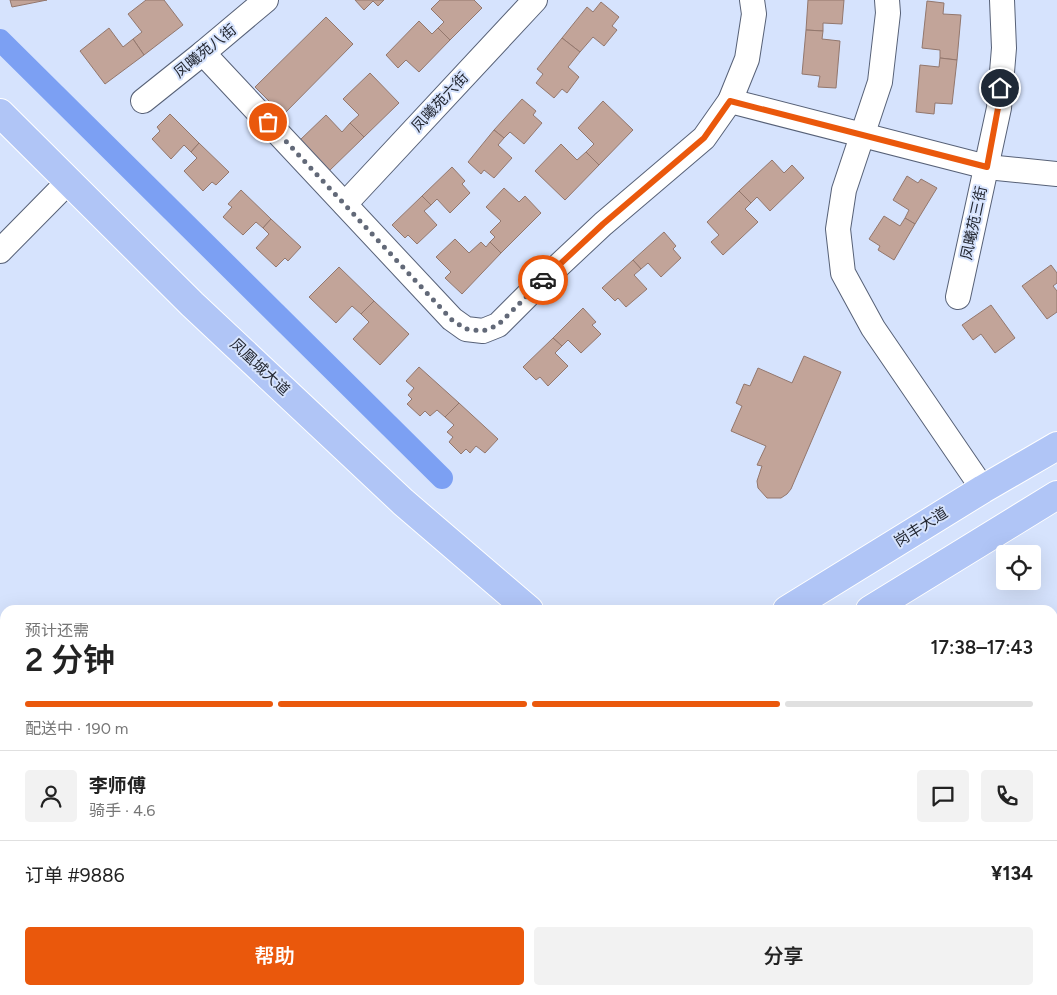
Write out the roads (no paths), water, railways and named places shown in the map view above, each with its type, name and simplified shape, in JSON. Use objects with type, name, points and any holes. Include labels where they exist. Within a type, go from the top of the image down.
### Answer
[{"type":"main road","name":"凤凰城大道","points":[[0,113],[192,304],[403,502],[523,605]]},
{"type":"main road","name":"岗丰大道","points":[[795,605],[983,489],[1057,446]]},
{"type":"main road","points":[[878,605],[1057,495]]},
{"type":"street","name":"凤曦苑八街","points":[[143,101],[266,0]]},
{"type":"street","name":"凤曦苑六街","points":[[344,204],[534,0]]},
{"type":"street","points":[[203,53],[452,320],[466,329],[483,331],[498,325],[533,289],[603,224],[704,138],[730,101],[747,59],[754,14],[752,0]]},
{"type":"street","points":[[887,0],[888,13],[880,82],[844,190],[838,229],[844,273],[872,328],[983,489]]},
{"type":"street","name":"凤曦苑三街","points":[[958,297],[998,108],[1004,48],[1002,0]]},
{"type":"street","points":[[730,101],[987,167],[1057,174]]},
{"type":"street","points":[[0,252],[69,181]]},
{"type":"waterway","points":[[0,40],[442,478]]}]
